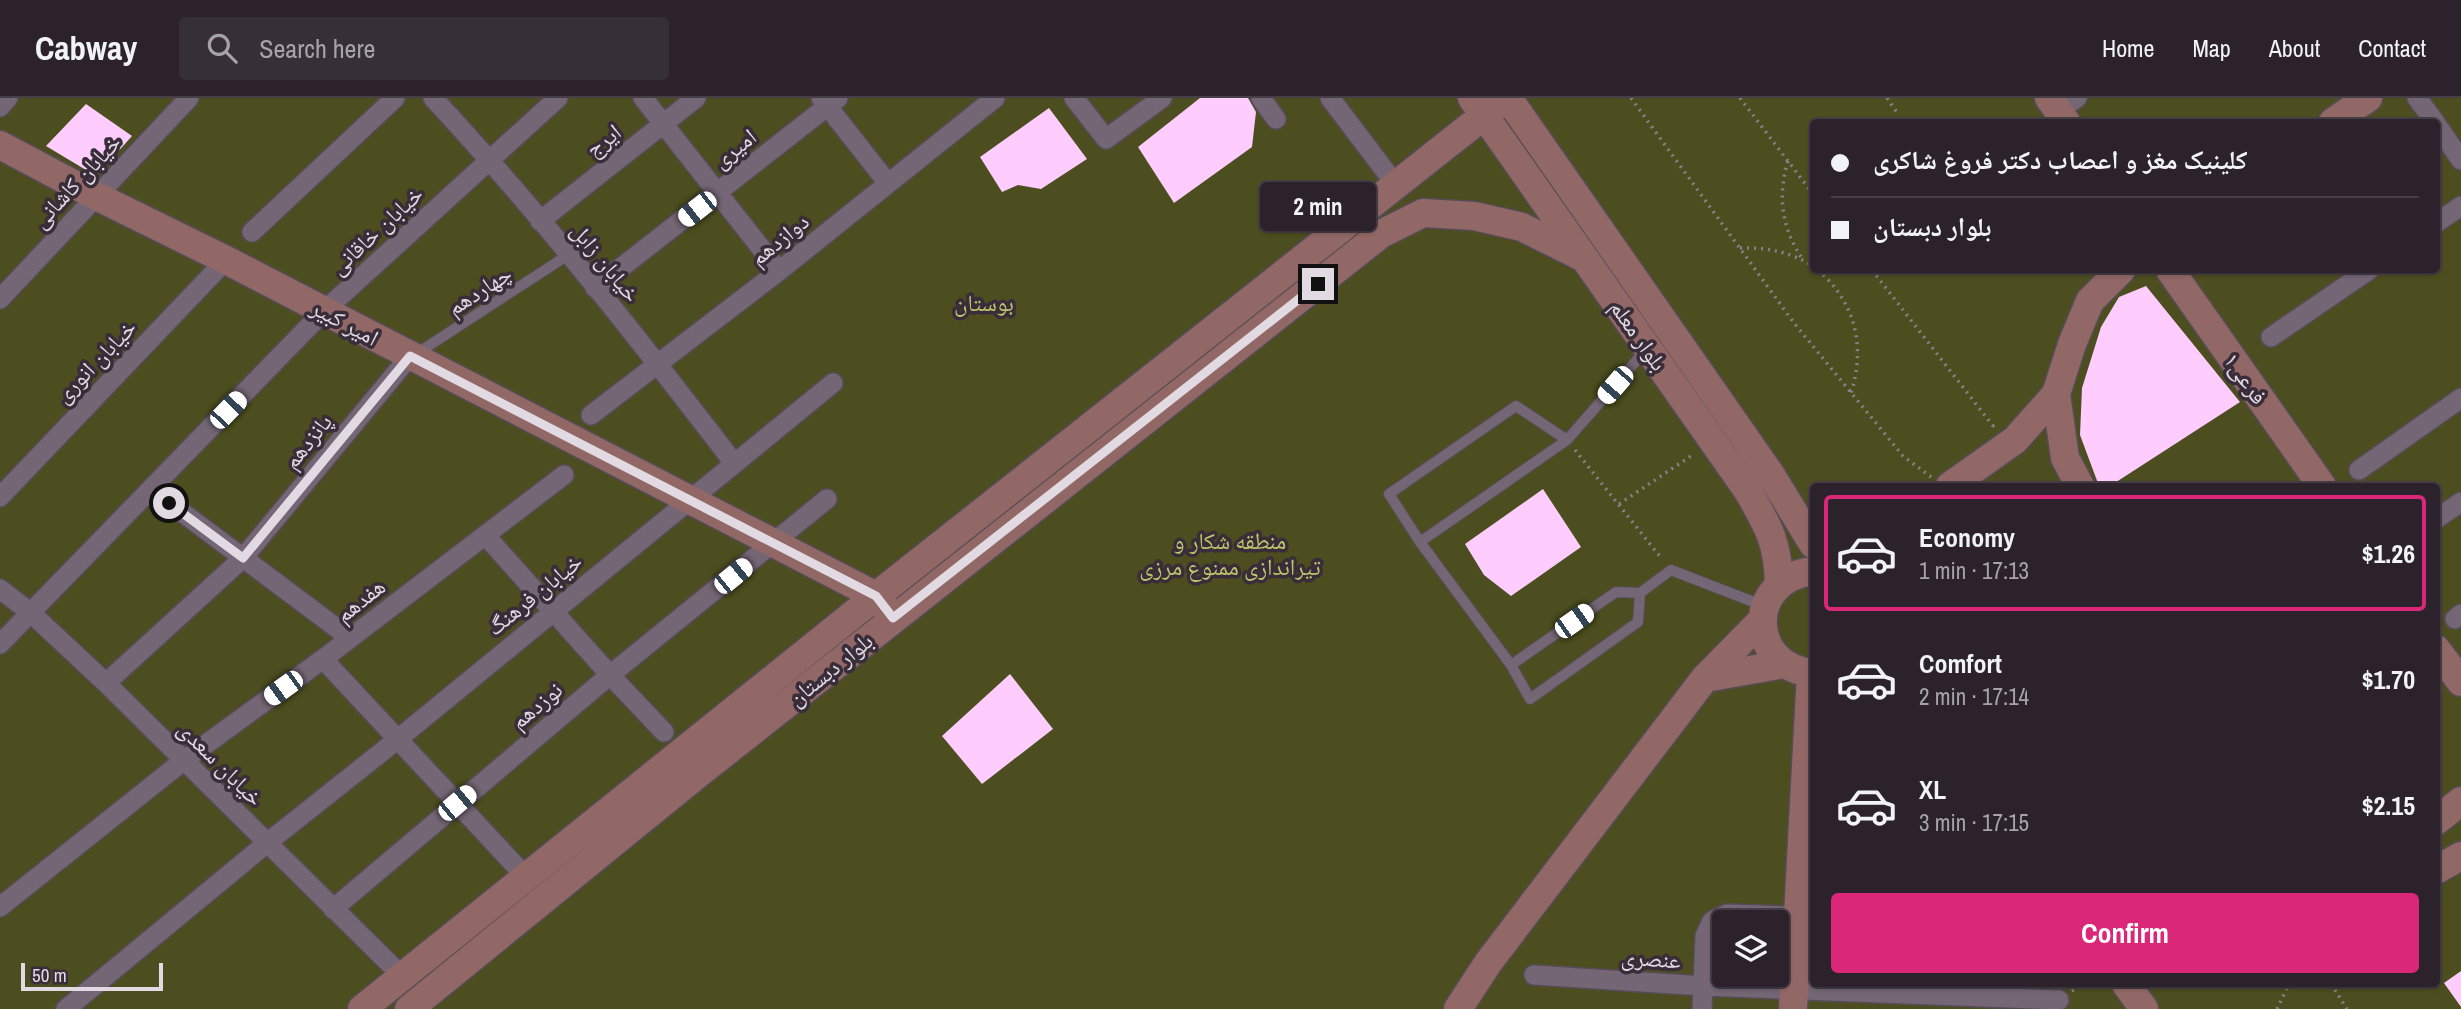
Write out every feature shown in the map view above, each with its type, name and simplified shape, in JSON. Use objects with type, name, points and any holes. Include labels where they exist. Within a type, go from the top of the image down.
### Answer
[{"type":"street","points":[[0,107],[8,98]]},
{"type":"street","name":"خیابان کاشانی","points":[[0,299],[189,98]]},
{"type":"street","points":[[252,232],[394,98]]},
{"type":"street","name":"خیابان زابل","points":[[433,98],[489,158],[734,463]]},
{"type":"street","name":"خیابان خاقانی","points":[[0,644],[324,311],[558,98]]},
{"type":"street","points":[[643,98],[779,271]]},
{"type":"street","name":"ایرج","points":[[540,220],[696,98]]},
{"type":"street","name":"دوازدهم","points":[[591,415],[779,271],[995,98]]},
{"type":"street","points":[[1074,98],[1106,139],[1162,98]]},
{"type":"street","points":[[1261,98],[1276,119]]},
{"type":"street","points":[[1330,98],[1396,185]]},
{"type":"street","points":[[2337,119],[2368,98]]},
{"type":"street","points":[[2417,98],[2432,119]]},
{"type":"street","points":[[829,101],[887,182]]},
{"type":"street","name":"امیری","points":[[595,288],[829,101]]},
{"type":"street","name":"بلوار دبستان","points":[[362,1009],[876,596],[1396,185],[1493,102]]},
{"type":"street","name":"بلوار معلم","points":[[1493,102],[1584,258],[1748,491],[1772,533],[1779,558],[1768,603],[1764,637],[1772,653],[1784,664]]},
{"type":"street","name":"بلوار معلم","points":[[1493,102],[1771,474],[1810,539]]},
{"type":"street","points":[[2440,130],[2461,160]]},
{"type":"street","name":"امیر کبیر","points":[[0,145],[876,596]]},
{"type":"street","points":[[2440,220],[2461,206]]},
{"type":"street","name":"بلوار دبستان","points":[[409,1009],[893,618],[1381,234],[1423,213],[1474,216],[1522,226],[1584,258]]},
{"type":"street","name":"خیابان انوری","points":[[0,497],[226,260]]},
{"type":"street","points":[[1943,483],[2015,440],[2056,394],[2072,344],[2090,301],[2118,273]]},
{"type":"street","name":"فرعی۱","points":[[2172,273],[2320,483]]},
{"type":"street","points":[[2271,337],[2365,273]]},
{"type":"street","name":"پانزدهم","points":[[106,683],[243,558],[410,356]]},
{"type":"street","name":"خیابان فرهنگ","points":[[66,1009],[833,383]]},
{"type":"street","points":[[2056,394],[2065,458],[2078,483]]},
{"type":"street","points":[[2359,470],[2461,398]]},
{"type":"street","name":"هفدهم","points":[[183,761],[323,659],[564,475]]},
{"type":"street","points":[[151,489],[350,638]]},
{"type":"street","name":"نوزدهم","points":[[334,909],[610,675],[827,499]]},
{"type":"street","points":[[2440,516],[2461,502]]},
{"type":"street","points":[[485,535],[664,732]]},
{"type":"street","points":[[1458,1009],[1488,963],[1705,678],[1794,575],[1810,572]]},
{"type":"street","name":"خیابان سعدی","points":[[0,589],[31,613],[106,683],[404,977]]},
{"type":"street","points":[[876,596],[893,618]]},
{"type":"street","points":[[2440,654],[2461,682]]},
{"type":"street","points":[[323,659],[527,878]]},
{"type":"street","points":[[1705,678],[1784,664],[1810,672]]},
{"type":"street","points":[[1793,1000],[1805,917],[1810,721]]},
{"type":"street","points":[[0,907],[183,761]]},
{"type":"street","points":[[2440,818],[2461,801]]},
{"type":"street","points":[[2440,868],[2461,856]]},
{"type":"street","points":[[1702,1009],[1705,936],[1712,921],[1727,914],[1805,917]]},
{"type":"street","name":"عنصری","points":[[1534,975],[1704,986],[1793,1000],[1888,995],[2059,1000]]},
{"type":"street","points":[[2128,987],[2144,1009]]},
{"type":"street","points":[[2148,987],[2164,1009]]},
{"type":"lane","name":"چهاردهم","points":[[410,356],[568,255]]},
{"type":"lane","points":[[1420,542],[1567,440],[1648,348]]},
{"type":"lane","points":[[1567,440],[1516,406],[1389,494],[1420,542],[1511,665],[1530,699],[1638,622],[1640,593]]},
{"type":"lane","points":[[1511,665],[1616,592],[1640,593],[1671,570],[1768,603]]},
{"type":"path","points":[[1631,98],[1794,323],[1903,456],[1943,483]]},
{"type":"path","points":[[1740,98],[1810,190]]},
{"type":"path","points":[[1887,98],[1898,114]]},
{"type":"path","points":[[1787,161],[1782,183],[1782,206],[1788,234],[1803,260]]},
{"type":"path","points":[[1740,248],[1772,249],[1810,264]]},
{"type":"path","points":[[1821,273],[1839,292],[1853,318],[1857,333],[1858,363],[1851,393]]},
{"type":"path","points":[[1874,273],[1993,426],[1981,434]]},
{"type":"path","points":[[1567,440],[1671,570]]},
{"type":"path","points":[[1619,505],[1713,442]]},
{"type":"path","points":[[2277,1009],[2288,987]]},
{"type":"path","points":[[2334,987],[2347,1009]]},
{"type":"green space","name":"منطقه شکار و تیراندازی ممنوع مرزی","points":[[0,98],[2461,98],[2461,1009],[0,1009]]},
{"type":"building","points":[[1200,98],[1248,98],[1256,112],[1252,147],[1174,203],[1138,147]]},
{"type":"building","points":[[86,104],[132,136],[96,176],[46,146]]},
{"type":"building","points":[[1049,108],[1087,159],[1041,189],[1018,185],[1002,192],[980,157]]},
{"type":"building","points":[[2146,286],[2240,402],[2115,483],[2098,483],[2080,435],[2082,388],[2101,327],[2119,297]]},
{"type":"building","points":[[1543,489],[1581,547],[1511,596],[1484,575],[1465,544]]},
{"type":"building","points":[[1010,674],[1053,729],[982,784],[942,736]]},
{"type":"building","points":[[2461,971],[2461,1007],[2444,983]]},
{"type":"route","points":[[169,503],[243,558],[410,356],[876,596],[893,618],[1318,284]]},
{"type":"park label","name":"بوستان","points":[[984,302]]}]
